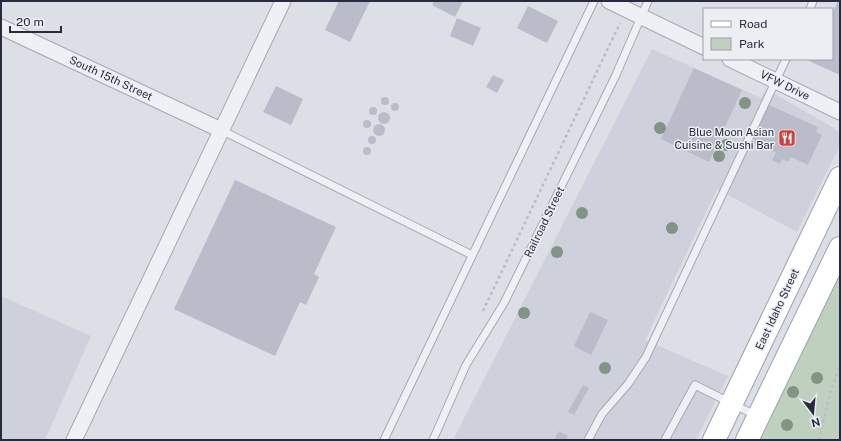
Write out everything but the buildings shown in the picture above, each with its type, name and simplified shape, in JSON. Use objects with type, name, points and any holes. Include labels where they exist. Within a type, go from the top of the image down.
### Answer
[{"type":"main road","name":"East Idaho Street","points":[[714,440],[840,178]]},
{"type":"main road","points":[[747,440],[840,248]]},
{"type":"street","points":[[74,440],[283,1]]},
{"type":"street","points":[[609,1],[703,47]]},
{"type":"street","name":"South 15th Street","points":[[1,27],[221,130]]},
{"type":"street","name":"VFW Drive","points":[[732,60],[840,112]]},
{"type":"lane","points":[[384,440],[594,1]]},
{"type":"lane","name":"Railroad Street","points":[[433,440],[466,365],[504,303],[615,77],[648,1]]},
{"type":"lane","points":[[588,440],[602,414],[628,384],[646,357],[786,60]]},
{"type":"lane","points":[[221,130],[472,255]]},
{"type":"lane","points":[[665,440],[694,385],[758,417]]},
{"type":"path","points":[[481,315],[516,244],[626,9]]},
{"type":"path","points":[[819,440],[830,393],[840,366]]},
{"type":"shaded area","points":[[652,49],[761,98],[766,89],[834,128],[840,134],[840,145],[797,232],[717,189],[645,340],[728,376],[696,440],[458,440],[454,438]]},
{"type":"shaded area","points":[[1,296],[91,336],[45,440],[1,440]]},
{"type":"green space","points":[[840,269],[840,440],[758,440]]},
{"type":"place","name":"Blue Moon Asian Cuisine & Sushi Bar","points":[[787,138]]}]
